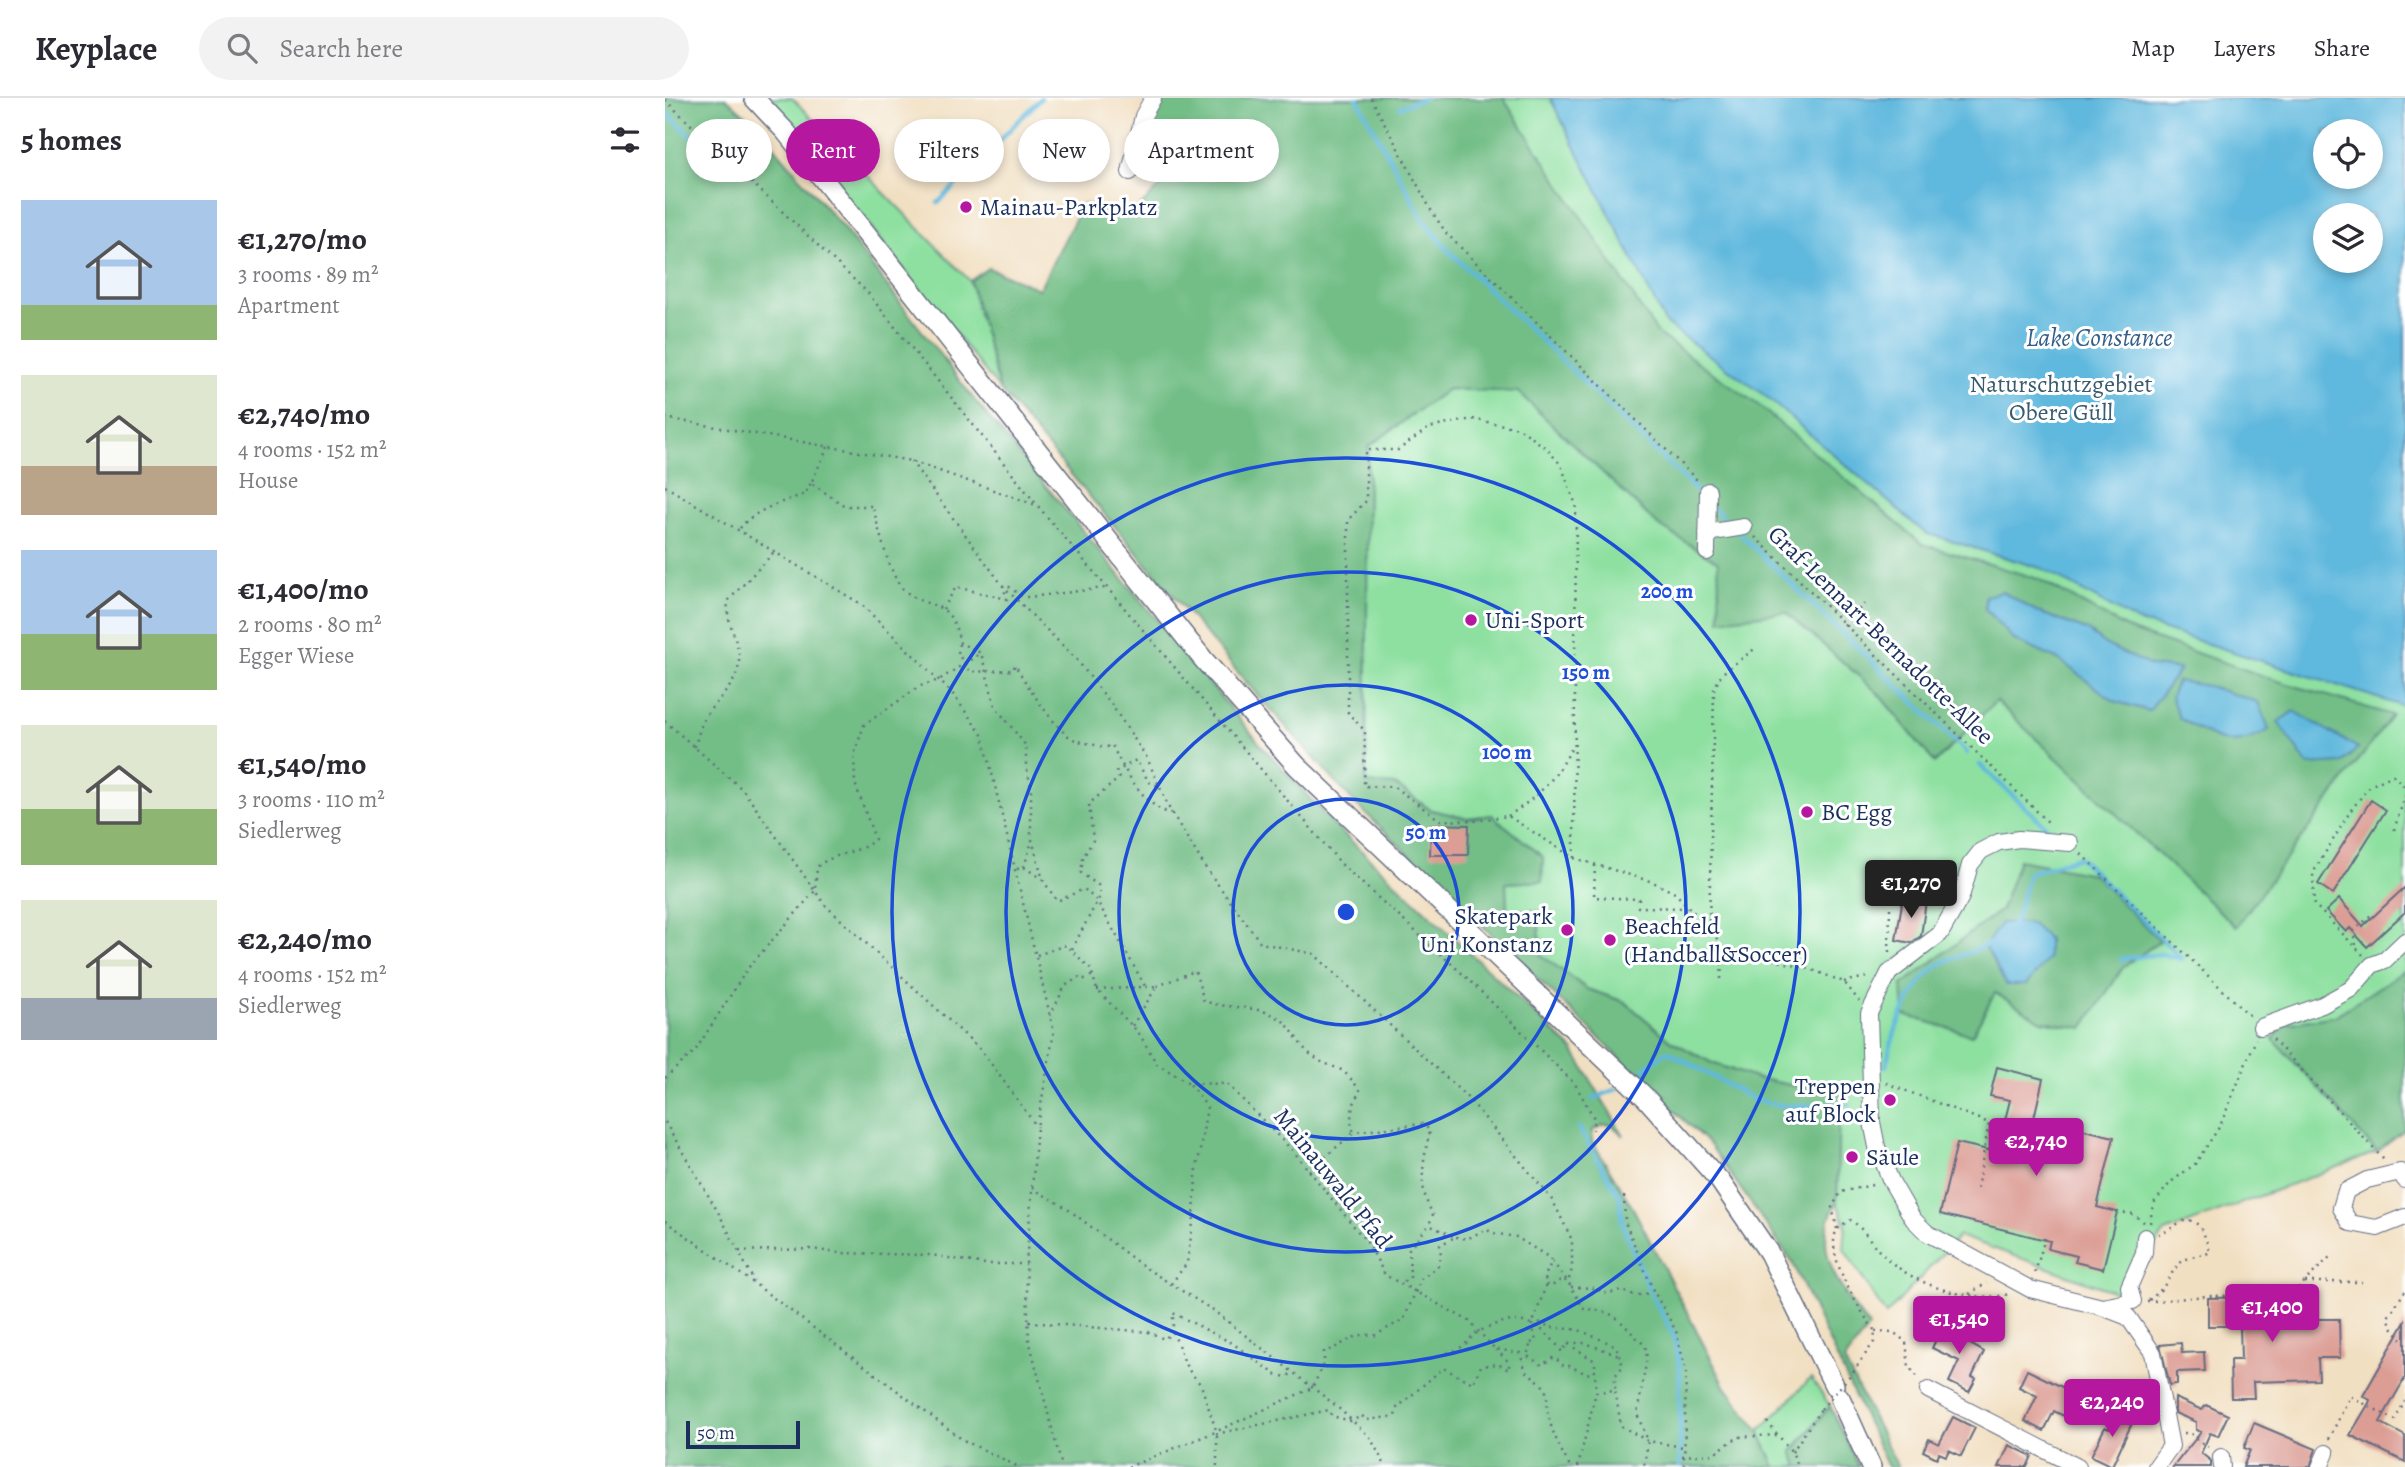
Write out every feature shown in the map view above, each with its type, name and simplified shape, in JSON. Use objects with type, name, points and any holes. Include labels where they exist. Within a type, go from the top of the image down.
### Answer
[{"type":"main road","points":[[754,98],[786,132],[1203,659],[1297,766],[1645,1097],[1720,1181],[1769,1253],[1800,1310],[1871,1467]]},
{"type":"street","points":[[1142,119],[1153,98]]},
{"type":"street","points":[[1707,552],[1708,491]]},
{"type":"street","points":[[1707,533],[1744,527]]},
{"type":"street","points":[[2070,843],[2019,839],[1999,842],[1981,851],[1970,865],[1961,897],[1940,934],[1889,973],[1869,1013],[1872,1122],[1877,1147],[1891,1181],[1913,1219],[1927,1233],[2030,1289],[2102,1307],[2128,1317],[2153,1353],[2171,1434],[2171,1446],[2156,1467]]},
{"type":"street","points":[[2261,1027],[2322,1005],[2351,989],[2372,965],[2385,960],[2405,941]]},
{"type":"street","points":[[2402,1176],[2367,1180],[2346,1191],[2341,1208],[2350,1223],[2377,1228],[2405,1217]]},
{"type":"street","points":[[2102,1307],[2140,1302],[2129,1287],[2144,1253],[2145,1237]]},
{"type":"street","points":[[1927,1390],[2078,1467]]},
{"type":"path","points":[[1371,98],[1432,212],[1447,234],[1708,491]]},
{"type":"path","points":[[665,100],[867,292],[1037,505],[1343,866],[1467,977],[1575,1084],[1594,1118],[1593,1130]]},
{"type":"path","points":[[665,418],[911,461],[1037,505]]},
{"type":"path","points":[[1574,742],[1562,768],[1546,788],[1508,816],[1474,821],[1440,820],[1394,787],[1364,786],[1365,731],[1348,713],[1348,520],[1366,501],[1366,450],[1398,450],[1429,428],[1472,419],[1519,428],[1546,448],[1561,465],[1576,505],[1574,858]]},
{"type":"path","points":[[739,528],[746,520],[774,505],[806,495],[828,447]]},
{"type":"path","points":[[911,461],[1003,586],[1077,660],[1133,736],[1172,813],[1205,867],[1261,943],[1314,954],[1470,1100],[1545,1188],[1572,1240],[1572,1269],[1568,1282]]},
{"type":"path","points":[[811,483],[845,506],[873,506],[883,544],[902,589],[943,609],[955,622],[960,643],[958,654],[970,671],[978,673],[984,669],[1013,670],[1014,665],[1043,703],[1051,721],[1072,738],[1105,748],[1112,745],[1122,768],[1133,778],[1152,807],[1172,813]]},
{"type":"path","points":[[665,486],[739,528],[861,604],[939,680],[983,736],[1054,1032],[1037,1127],[1027,1264],[1028,1322],[1029,1340],[1062,1467]]},
{"type":"path","points":[[665,491],[675,491]]},
{"type":"path","name":"Graf-Lennart-Bernadotte-Allee","points":[[1744,527],[2261,1027],[2402,1176]]},
{"type":"path","points":[[694,747],[703,721],[732,684],[739,666],[738,647],[726,610],[728,601],[775,551]]},
{"type":"path","points":[[1003,586],[1012,586],[1022,597],[1107,588]]},
{"type":"path","points":[[943,609],[956,587],[1007,599],[1003,586]]},
{"type":"path","points":[[1845,625],[1864,604]]},
{"type":"path","points":[[960,643],[981,653]]},
{"type":"path","points":[[1709,928],[1714,690],[1721,674],[1756,648]]},
{"type":"path","points":[[665,1078],[695,1051],[748,968],[815,891],[817,867],[828,857],[865,849],[875,839],[855,783],[854,755],[863,725],[920,686],[939,680],[981,653]]},
{"type":"path","points":[[981,653],[995,706],[1026,746],[1033,841],[1043,880],[1057,901],[1084,889],[1097,901],[1145,986]]},
{"type":"path","points":[[665,721],[743,790],[825,905],[981,1050],[1037,1127]]},
{"type":"path","points":[[1036,956],[1066,945],[1072,949],[1097,901],[1098,885],[1081,873],[1083,858],[1093,840],[1089,804],[1119,778],[1116,772],[1136,760],[1149,782],[1160,787]]},
{"type":"path","points":[[2366,957],[2314,904],[2313,873],[2370,786],[2392,775],[2405,787]]},
{"type":"path","points":[[2394,830],[2405,796]]},
{"type":"path","points":[[1508,816],[1574,858],[1653,882],[1675,893],[1709,928],[1723,947],[1810,969],[1844,982],[1869,1013]]},
{"type":"path","points":[[1024,867],[1033,841]]},
{"type":"path","points":[[1595,865],[1594,897],[1639,899],[1638,907],[1689,908]]},
{"type":"path","points":[[1015,869],[1024,867],[1043,880]]},
{"type":"path","points":[[1844,982],[1889,973],[1890,908]]},
{"type":"path","points":[[2357,948],[2353,932],[2371,915]]},
{"type":"path","points":[[1721,979],[1723,947]]},
{"type":"path","name":"Mainauwald Pfad","points":[[1072,949],[1091,969],[1097,990],[1132,1026],[1157,1064],[1189,1083],[1227,1084],[1309,1171],[1369,1245],[1385,1275],[1417,1290],[1469,1321],[1495,1349],[1520,1353],[1525,1372],[1538,1380],[1546,1391],[1550,1426],[1571,1467]]},
{"type":"path","points":[[1097,990],[1157,986],[1195,971],[1204,1001],[1221,1007],[1262,1011],[1283,1020],[1298,1036],[1306,1051],[1325,1066],[1339,1068],[1360,1090],[1352,1110],[1351,1126],[1354,1132]]},
{"type":"path","points":[[1050,1016],[1065,986],[1081,976],[1084,979],[1093,975]]},
{"type":"path","points":[[1132,1026],[1157,986]]},
{"type":"path","points":[[2145,1237],[2153,1204],[2171,1182],[2195,1164],[2220,1126],[2261,1027]]},
{"type":"path","points":[[1870,1076],[1989,1123],[1977,1189]]},
{"type":"path","points":[[1171,1284],[1187,1263],[1194,1217],[1196,1175],[1207,1107],[1189,1083]]},
{"type":"path","points":[[1588,1121],[1594,1118]]},
{"type":"path","points":[[665,1122],[755,1284]]},
{"type":"path","points":[[1309,1171],[1354,1132],[1422,1125],[1430,1130],[1422,1182],[1426,1203],[1433,1214],[1429,1225],[1409,1249],[1410,1278],[1402,1283]]},
{"type":"path","points":[[1792,1452],[1821,1409],[1853,1372],[1874,1342],[1875,1331],[1841,1272],[1835,1244],[1837,1230],[1832,1207],[1840,1192],[1891,1181]]},
{"type":"path","points":[[1032,1188],[1065,1207],[1171,1284],[1214,1311],[1312,1388],[1370,1437],[1386,1467]]},
{"type":"path","points":[[1624,1196],[1625,1222],[1653,1290],[1676,1331],[1686,1371],[1682,1456],[1684,1467]]},
{"type":"path","points":[[2117,1212],[2133,1214],[2145,1222],[2145,1237]]},
{"type":"path","points":[[1837,1230],[1851,1220],[1867,1232],[1884,1256],[1921,1282],[1969,1294],[2000,1296],[2030,1289],[2045,1238]]},
{"type":"path","points":[[665,1221],[755,1284],[963,1440],[1019,1467]]},
{"type":"path","points":[[2140,1302],[2165,1288],[2177,1264],[2186,1257],[2210,1253],[2203,1229],[2196,1223],[2183,1221],[2165,1232],[2145,1237]]},
{"type":"path","points":[[1429,1225],[1455,1237],[1467,1239],[1486,1229],[1492,1233],[1516,1237],[1549,1258],[1584,1309],[1602,1309],[1627,1324],[1632,1335],[1645,1345],[1647,1358],[1637,1414],[1649,1441],[1644,1467]]},
{"type":"path","points":[[1128,1467],[1216,1433],[1312,1388],[1324,1364],[1324,1351],[1337,1349],[1350,1337],[1367,1334],[1374,1336],[1404,1320],[1421,1279],[1438,1266],[1440,1244],[1455,1237]]},
{"type":"path","points":[[739,1251],[812,1249],[838,1253],[931,1255],[985,1264],[1027,1264]]},
{"type":"path","points":[[2140,1302],[2206,1296],[2291,1295],[2332,1255]]},
{"type":"path","points":[[1549,1258],[1551,1263],[1545,1276],[1546,1285],[1533,1321],[1536,1341],[1528,1344],[1531,1348],[1526,1355],[1542,1364],[1554,1357],[1565,1367],[1569,1366],[1587,1374],[1595,1371]]},
{"type":"path","points":[[1546,1285],[1552,1286],[1562,1279],[1568,1282]]},
{"type":"path","points":[[2305,1282],[2362,1282]]},
{"type":"path","points":[[1571,1287],[1595,1288],[1607,1294],[1620,1290],[1633,1296],[1647,1295],[1653,1290]]},
{"type":"path","points":[[2405,1291],[2388,1317],[2392,1328],[2405,1343]]},
{"type":"path","points":[[2291,1295],[2291,1324]]},
{"type":"path","points":[[1217,1467],[1216,1433],[1201,1385],[1187,1368],[1173,1332],[1173,1313],[1232,1343],[1275,1374],[1286,1377],[1292,1374]]},
{"type":"path","points":[[1447,1353],[1464,1349],[1480,1331],[1513,1322],[1533,1321],[1550,1328],[1579,1330],[1616,1346],[1623,1366],[1615,1376],[1621,1426],[1649,1441],[1683,1447]]},
{"type":"path","points":[[1533,1321],[1549,1332],[1562,1352],[1568,1343]]},
{"type":"path","points":[[1028,1322],[1149,1332],[1164,1339],[1173,1332]]},
{"type":"path","points":[[1875,1331],[1893,1332],[1906,1342],[1909,1367],[1927,1390]]},
{"type":"path","points":[[1568,1343],[1585,1343],[1619,1356]]},
{"type":"path","points":[[1568,1343],[1595,1360],[1596,1392],[1578,1467]]},
{"type":"path","points":[[1216,1433],[1329,1410],[1332,1416],[1351,1420],[1362,1416],[1367,1420],[1395,1416],[1397,1408],[1443,1368],[1473,1383],[1481,1366],[1498,1364],[1509,1370],[1509,1362],[1495,1349]]},
{"type":"path","points":[[1596,1392],[1615,1390]]},
{"type":"path","points":[[2323,1460],[2327,1441],[2350,1396],[2395,1420],[2405,1401]]},
{"type":"path","points":[[1767,1422],[1792,1452],[1799,1467]]},
{"type":"path","points":[[2171,1434],[2190,1433],[2222,1462]]},
{"type":"path","points":[[1682,1456],[1713,1454],[1738,1437],[1778,1435]]},
{"type":"green space","points":[[665,98],[726,98],[749,119],[686,119],[686,182],[772,182],[772,144],[786,161],[786,182],[804,182],[843,228],[976,402],[1260,744],[1335,826],[1573,1050],[1624,1136],[1612,1125],[1603,1125],[1593,1130],[1592,1141],[1634,1210],[1725,1386],[1759,1431],[1775,1467],[665,1467]]},
{"type":"green space","points":[[768,98],[792,98],[812,119],[786,121]]},
{"type":"green space","points":[[1159,98],[1503,98],[1658,334],[1757,404],[1922,544],[2038,579],[2132,631],[2278,681],[2392,715],[2236,927],[1996,701],[1935,763],[1877,692],[1786,612],[1720,620],[1718,562],[1658,525],[1518,392],[1448,389],[1368,447],[1366,783],[1395,785],[1431,810],[1467,818],[1492,815],[1543,857],[1542,881],[1506,883],[1507,910],[1538,911],[1541,955],[1587,989],[1625,1002],[1671,1041],[1712,1063],[1755,1078],[1800,1087],[1839,1088],[1837,1203],[1829,1220],[1827,1253],[1839,1284],[1869,1327],[1844,1361],[1898,1467],[1888,1467],[1792,1262],[1710,1145],[1350,798],[1246,682],[1000,390],[970,281],[988,268],[1039,289],[1083,204],[1130,216],[1165,182],[1279,182],[1279,119],[1147,119]],"holes":[[[2003,592],[2038,612],[2086,630],[2106,645],[2151,666],[2179,670],[2083,676],[2061,661],[2014,640]]]},
{"type":"green space","name":"Naturschutzgebiet Obere Güll","points":[[1390,98],[2405,98],[2405,970],[2335,1016],[2286,1024],[2273,1039],[2377,1152],[2165,1232],[2118,1293],[1959,1236],[1886,1315],[1844,1249],[1846,1225],[1837,1203],[1839,1088],[1800,1087],[1755,1078],[1712,1063],[1671,1041],[1625,1002],[1587,989],[1541,955],[1507,910],[1506,883],[1542,881],[1543,857],[1492,815],[1467,818],[1431,810],[1395,785],[1366,784],[1368,447],[1448,389],[1518,392],[1658,525],[1718,562],[1786,612],[1877,692],[1935,763],[1970,727]],"holes":[[[2019,861],[2159,942],[2124,966],[2083,1028],[2042,1021],[1995,992],[1902,985],[2001,910]]]},
{"type":"green space","points":[[835,182],[874,182],[970,281],[1000,390]]},
{"type":"green space","points":[[2019,860],[2093,874],[2160,941],[2124,966],[2083,1028],[2042,1021],[1995,993],[1972,1035],[1904,1015],[1902,985],[2001,910]]},
{"type":"green space","points":[[2405,970],[2405,1130],[2377,1152],[2273,1039],[2286,1024],[2335,1016]]},
{"type":"green space","points":[[1811,1378],[1830,1406],[1792,1451],[1799,1467],[1775,1467],[1759,1431]]},
{"type":"green space","points":[[1830,1406],[1859,1467],[1799,1467],[1792,1452]]},
{"type":"water","name":"Lake Constance","points":[[1550,98],[2405,98],[2405,707],[2136,621],[2043,569],[1925,533],[1764,395],[1666,324]]},
{"type":"water","points":[[2003,592],[2038,612],[2086,630],[2106,645],[2151,666],[2180,669],[2149,711],[2114,701],[2061,661],[2014,640],[1985,609],[1985,596]]},
{"type":"water","points":[[2177,681],[2208,686],[2258,702],[2269,730],[2243,741],[2233,742],[2203,732],[2179,718],[2171,697]]},
{"type":"water","points":[[2294,711],[2358,748],[2342,763],[2308,765],[2278,722]]},
{"type":"water","points":[[2001,923],[2032,924],[2048,939],[2048,959],[2026,985],[2006,985],[1985,946]]},
{"type":"building","points":[[2371,800],[2386,810],[2333,894],[2318,884]]},
{"type":"building","points":[[1431,824],[1469,825],[1468,855],[1430,855]]},
{"type":"building","points":[[2405,887],[2405,912],[2367,947],[2350,928],[2346,932],[2326,911],[2339,899],[2363,926]]},
{"type":"building","points":[[1903,897],[1926,901],[1921,936],[1911,943],[1896,940]]},
{"type":"building","points":[[1997,1067],[2043,1079],[2034,1118],[2114,1137],[2097,1207],[2117,1212],[2103,1269],[2075,1262],[2077,1256],[2048,1249],[2050,1241],[1940,1214],[1957,1143],[1997,1152],[2010,1100],[1990,1096]]},
{"type":"building","points":[[2273,1297],[2274,1325],[2317,1324],[2317,1319],[2339,1319],[2340,1358],[2318,1358],[2319,1380],[2253,1382],[2254,1398],[2231,1398],[2230,1360],[2241,1360],[2240,1326],[2208,1326],[2208,1298]]},
{"type":"building","points":[[1945,1321],[1956,1327],[1953,1334],[1984,1352],[1972,1377],[1976,1379],[1969,1392],[1949,1382],[1959,1361],[1932,1348]]},
{"type":"building","points":[[2405,1322],[2405,1378],[2380,1422],[2405,1436],[2405,1462],[2350,1435],[2370,1400],[2363,1396]]},
{"type":"building","points":[[2181,1343],[2182,1353],[2204,1352],[2205,1371],[2177,1372],[2177,1384],[2170,1385],[2160,1345]]},
{"type":"building","points":[[2027,1370],[2085,1398],[2074,1421],[2054,1411],[2044,1431],[2025,1421],[2037,1396],[2019,1387]]},
{"type":"building","points":[[2175,1398],[2202,1410],[2206,1405],[2228,1415],[2218,1436],[2210,1433],[2201,1453],[2211,1461],[2211,1467],[2173,1467],[2201,1432],[2196,1430],[2196,1422],[2175,1413]]},
{"type":"building","points":[[2117,1411],[2130,1417],[2128,1421],[2132,1423],[2112,1466],[2091,1456],[2105,1427],[2109,1429]]},
{"type":"building","points":[[1953,1417],[1975,1428],[1961,1456],[1949,1450],[1946,1456],[1939,1453],[1937,1458],[1923,1451],[1929,1439],[1939,1444]]},
{"type":"building","points":[[2254,1423],[2316,1449],[2310,1467],[2243,1467],[2250,1450],[2244,1448]]},
{"type":"building","points":[[2009,1445],[2032,1456],[2027,1467],[1999,1467]]},
{"type":"waterway","points":[[938,203],[1041,98]]},
{"type":"waterway","points":[[1357,98],[1424,221],[1449,251],[1703,497]]},
{"type":"waterway","points":[[1400,107],[1425,98]]},
{"type":"waterway","points":[[665,111],[686,131]]},
{"type":"waterway","points":[[1715,509],[1729,523]]},
{"type":"waterway","points":[[1741,535],[1967,753]]},
{"type":"waterway","points":[[1980,765],[2054,834]]},
{"type":"waterway","points":[[2010,925],[2015,922],[2029,873],[2079,857],[2182,959]]},
{"type":"waterway","points":[[1886,1066],[1903,1012],[1927,975],[1937,966],[1987,944]]},
{"type":"waterway","points":[[2121,959],[2161,954],[2182,959]]},
{"type":"waterway","points":[[1644,1069],[1667,1051],[1755,1100],[1784,1106],[1849,1104]]},
{"type":"waterway","points":[[1593,1099],[1616,1089]]},
{"type":"waterway","points":[[1579,1128],[1620,1197],[1622,1223],[1651,1294],[1673,1334],[1680,1367],[1680,1467]]},
{"type":"place","name":"Mainau-Parkplatz","points":[[966,207]]},
{"type":"place","name":"Uni-Sport","points":[[1471,620]]},
{"type":"place","name":"BC Egg","points":[[1807,812]]},
{"type":"place","name":"Skatepark Uni Konstanz","points":[[1567,930]]},
{"type":"place","name":"Beachfeld (Handball&Soccer)","points":[[1610,940]]},
{"type":"place","name":"Treppen auf Block","points":[[1890,1100]]},
{"type":"place","name":"Säule","points":[[1852,1157]]}]
